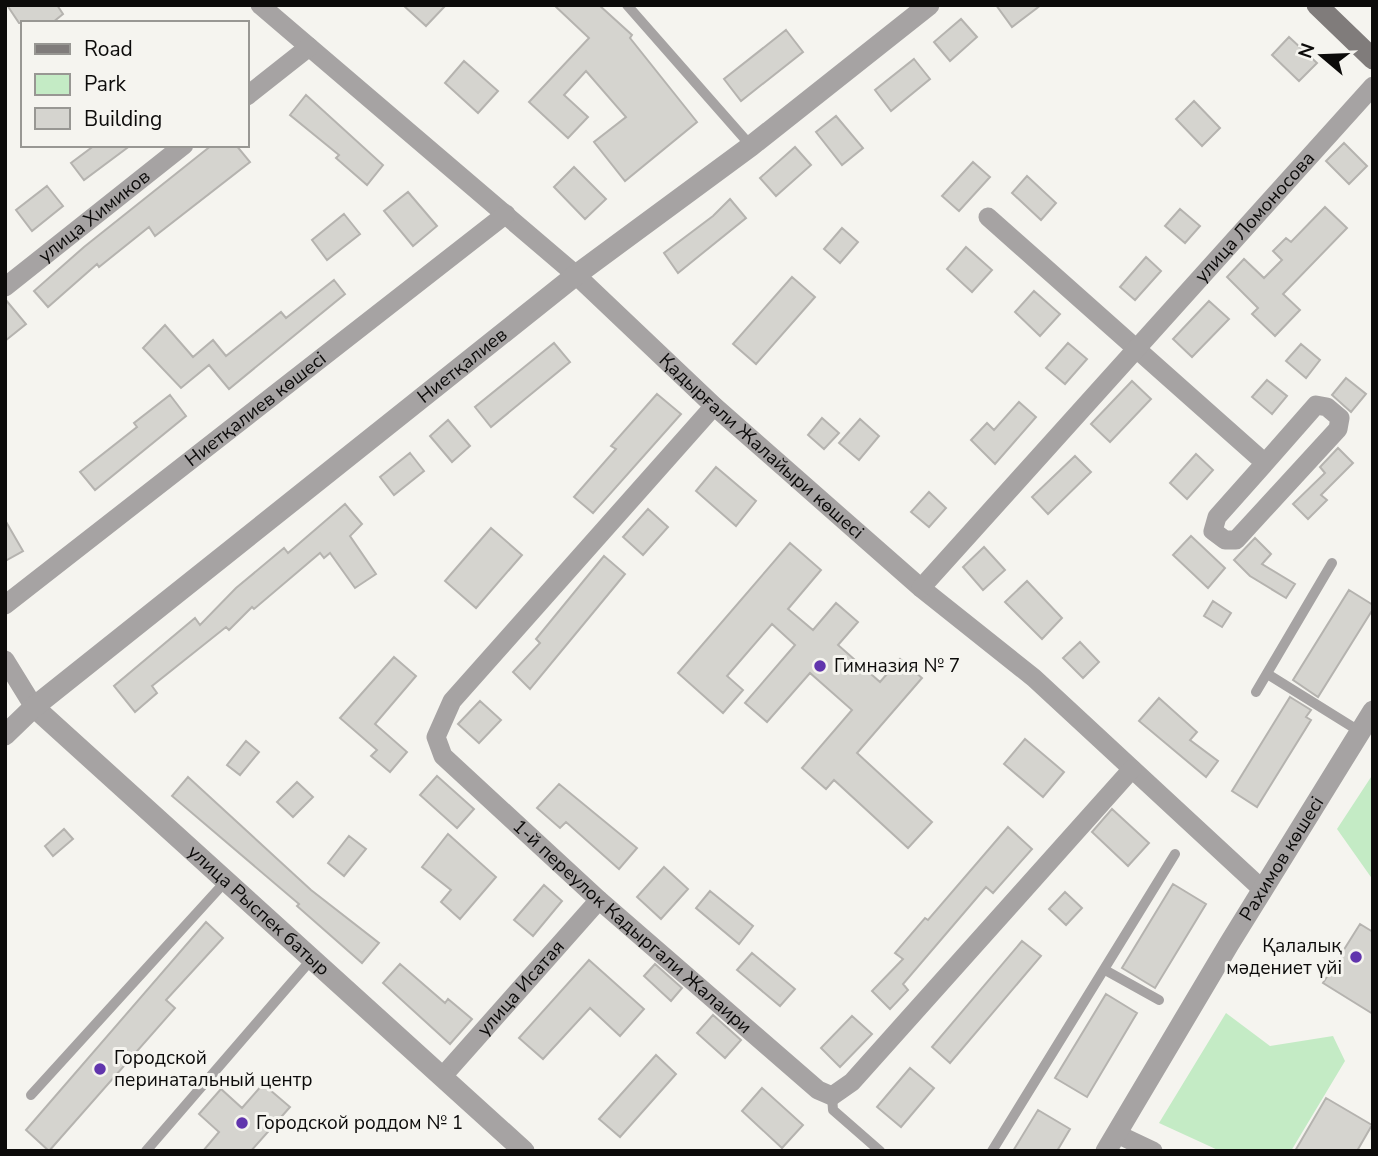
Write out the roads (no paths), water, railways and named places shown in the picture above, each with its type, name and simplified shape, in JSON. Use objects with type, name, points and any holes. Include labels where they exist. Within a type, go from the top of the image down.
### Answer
[{"type":"main road","points":[[1317,5],[1373,59]]},
{"type":"street","name":"Қадырғали Жалайыри көшесі","points":[[260,5],[576,275],[715,407],[921,588],[1034,678],[1263,890]]},
{"type":"street","name":"Ниетқалиев","points":[[5,735],[34,707],[576,275],[751,146],[929,5]]},
{"type":"street","points":[[248,95],[309,47]]},
{"type":"street","name":"улица Ломоносова","points":[[921,588],[1373,86]]},
{"type":"street","name":"улица Химиков","points":[[5,287],[181,147]]},
{"type":"street","name":"Ниетқалиев көшесі","points":[[5,605],[506,214]]},
{"type":"street","points":[[988,217],[1265,463]]},
{"type":"street","points":[[1316,405],[1327,407],[1340,418],[1339,429],[1236,540],[1225,540],[1213,531],[1217,517],[1265,463],[1316,405]]},
{"type":"street","name":"1-й переулок Кадыргали Жалаири","points":[[715,407],[452,701],[436,737],[443,756],[599,900],[818,1090],[832,1096]]},
{"type":"street","name":"улица Рыспек батыр","points":[[5,660],[34,707],[524,1151]]},
{"type":"street","name":"Рахимов көшесі","points":[[1112,1143],[1373,711]]},
{"type":"street","points":[[832,1096],[852,1082],[1132,769]]},
{"type":"street","name":"улица Исатая","points":[[442,1077],[599,900]]},
{"type":"street","points":[[1112,1143],[1153,1151]]},
{"type":"lane","points":[[628,5],[751,146]]},
{"type":"lane","points":[[1256,692],[1269,675],[1332,563]]},
{"type":"lane","points":[[1269,675],[1359,732]]},
{"type":"lane","points":[[992,1151],[1175,854]]},
{"type":"lane","points":[[31,1095],[225,882]]},
{"type":"lane","points":[[146,1151],[311,960]]},
{"type":"lane","points":[[1105,970],[1159,1000]]},
{"type":"lane","points":[[832,1096],[833,1110],[880,1151]]},
{"type":"place","name":"Гимназия № 7","points":[[820,666]]},
{"type":"place","name":"Қалалық мәдениет үйі","points":[[1356,957]]},
{"type":"place","name":"Городской перинатальный центр","points":[[100,1069]]},
{"type":"place","name":"Городской роддом № 1","points":[[242,1123]]}]
